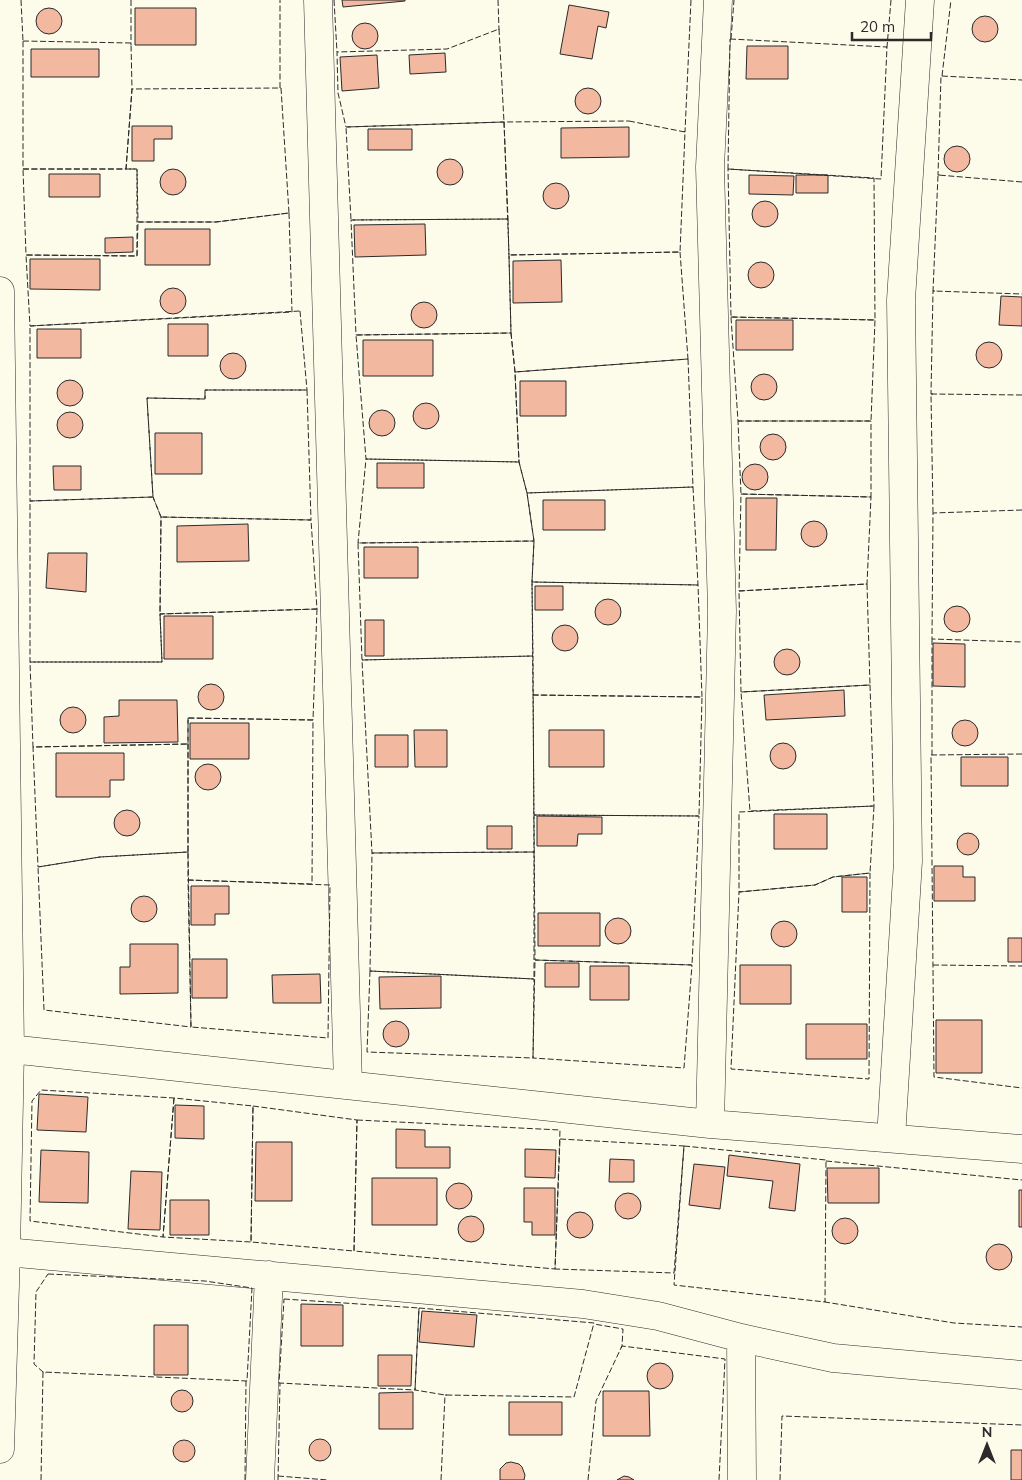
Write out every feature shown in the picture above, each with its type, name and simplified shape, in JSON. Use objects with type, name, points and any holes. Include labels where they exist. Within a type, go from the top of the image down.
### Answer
[{"type":"street","points":[[318,0],[348,1085]]},
{"type":"street","points":[[710,1124],[722,611],[710,167],[718,0]]},
{"type":"street","points":[[891,1138],[908,860],[901,300],[920,0]]},
{"type":"street","points":[[0,290],[6,1252],[0,1449]]},
{"type":"street","points":[[5,1048],[710,1124],[1022,1149]]},
{"type":"street","points":[[6,1252],[583,1304],[658,1316],[741,1338],[833,1358],[1022,1375]]},
{"type":"street","points":[[260,1480],[270,1275]]},
{"type":"street","points":[[741,1338],[742,1480]]},
{"type":"building","points":[[342,0],[405,0],[405,1],[343,7]]},
{"type":"building","points":[[569,5],[609,12],[606,28],[598,26],[592,59],[560,54]]},
{"type":"building","points":[[49,8],[58,12],[62,21],[58,30],[49,34],[40,30],[36,21],[40,12]]},
{"type":"building","points":[[135,8],[196,8],[196,45],[135,45]]},
{"type":"building","points":[[985,16],[994,20],[998,29],[994,38],[985,42],[976,38],[972,29],[976,20]]},
{"type":"building","points":[[365,23],[374,27],[378,36],[374,45],[365,49],[356,45],[352,36],[356,27]]},
{"type":"building","points":[[747,46],[788,46],[788,79],[746,79]]},
{"type":"building","points":[[31,49],[99,49],[99,77],[31,77]]},
{"type":"building","points":[[445,53],[446,72],[410,74],[409,55]]},
{"type":"building","points":[[377,55],[379,88],[342,91],[340,57]]},
{"type":"building","points":[[588,88],[597,92],[601,101],[597,110],[588,114],[579,110],[575,101],[579,92]]},
{"type":"building","points":[[132,126],[172,126],[172,139],[154,139],[154,161],[132,161]]},
{"type":"building","points":[[629,127],[629,157],[561,158],[561,128]]},
{"type":"building","points":[[368,129],[412,129],[412,150],[368,150]]},
{"type":"building","points":[[957,146],[966,150],[970,159],[966,168],[957,172],[948,168],[944,159],[948,150]]},
{"type":"building","points":[[450,159],[459,163],[463,172],[459,181],[450,185],[441,181],[437,172],[441,163]]},
{"type":"building","points":[[173,169],[182,173],[186,182],[182,191],[173,195],[164,191],[160,182],[164,173]]},
{"type":"building","points":[[49,174],[100,174],[100,197],[49,197]]},
{"type":"building","points":[[749,175],[794,176],[793,195],[749,194]]},
{"type":"building","points":[[796,175],[828,175],[828,193],[796,193]]},
{"type":"building","points":[[556,183],[565,187],[569,196],[565,205],[556,209],[547,205],[543,196],[547,187]]},
{"type":"building","points":[[765,201],[774,205],[778,214],[774,223],[765,227],[756,223],[752,214],[756,205]]},
{"type":"building","points":[[425,224],[426,255],[355,257],[354,225]]},
{"type":"building","points":[[145,229],[210,229],[210,265],[145,265]]},
{"type":"building","points":[[133,237],[133,252],[105,253],[105,238]]},
{"type":"building","points":[[30,259],[100,259],[100,290],[30,289]]},
{"type":"building","points":[[561,260],[562,302],[513,303],[513,261]]},
{"type":"building","points":[[761,262],[770,266],[774,275],[770,284],[761,288],[752,284],[748,275],[752,266]]},
{"type":"building","points":[[173,288],[182,292],[186,301],[182,310],[173,314],[164,310],[160,301],[164,292]]},
{"type":"building","points":[[1001,296],[1022,297],[1022,326],[999,325]]},
{"type":"building","points":[[424,302],[433,306],[437,315],[433,324],[424,328],[415,324],[411,315],[415,306]]},
{"type":"building","points":[[736,320],[793,320],[793,350],[736,350]]},
{"type":"building","points":[[168,324],[208,324],[208,356],[168,356]]},
{"type":"building","points":[[37,329],[81,329],[81,358],[37,358]]},
{"type":"building","points":[[363,340],[433,340],[433,376],[363,376]]},
{"type":"building","points":[[989,342],[998,346],[1002,355],[998,364],[989,368],[980,364],[976,355],[980,346]]},
{"type":"building","points":[[233,353],[242,357],[246,366],[242,375],[233,379],[224,375],[220,366],[224,357]]},
{"type":"building","points":[[764,374],[773,378],[777,387],[773,396],[764,400],[755,396],[751,387],[755,378]]},
{"type":"building","points":[[70,380],[79,384],[83,393],[79,402],[70,406],[61,402],[57,393],[61,384]]},
{"type":"building","points":[[520,381],[566,381],[566,416],[520,416]]},
{"type":"building","points":[[426,403],[435,407],[439,416],[435,425],[426,429],[417,425],[413,416],[417,407]]},
{"type":"building","points":[[382,410],[391,414],[395,423],[391,432],[382,436],[373,432],[369,423],[373,414]]},
{"type":"building","points":[[70,412],[79,416],[83,425],[79,434],[70,438],[61,434],[57,425],[61,416]]},
{"type":"building","points":[[155,433],[202,433],[202,474],[155,474]]},
{"type":"building","points":[[773,434],[782,438],[786,447],[782,456],[773,460],[764,456],[760,447],[764,438]]},
{"type":"building","points":[[377,463],[424,463],[424,488],[377,488]]},
{"type":"building","points":[[755,464],[764,468],[768,477],[764,486],[755,490],[746,486],[742,477],[746,468]]},
{"type":"building","points":[[53,466],[81,466],[81,490],[54,490]]},
{"type":"building","points":[[746,498],[777,498],[776,550],[746,550]]},
{"type":"building","points":[[543,500],[605,500],[605,530],[543,530]]},
{"type":"building","points":[[814,521],[823,525],[827,534],[823,543],[814,547],[805,543],[801,534],[805,525]]},
{"type":"building","points":[[248,524],[249,561],[177,562],[177,526]]},
{"type":"building","points":[[364,547],[418,547],[418,578],[364,578]]},
{"type":"building","points":[[48,553],[87,553],[86,592],[46,588]]},
{"type":"building","points":[[535,586],[563,586],[563,610],[535,610]]},
{"type":"building","points":[[608,599],[617,603],[621,612],[617,621],[608,625],[599,621],[595,612],[599,603]]},
{"type":"building","points":[[957,606],[966,610],[970,619],[966,628],[957,632],[948,628],[944,619],[948,610]]},
{"type":"building","points":[[164,616],[213,616],[213,659],[164,659]]},
{"type":"building","points":[[365,620],[384,620],[384,656],[365,656]]},
{"type":"building","points":[[565,625],[574,629],[578,638],[574,647],[565,651],[556,647],[552,638],[556,629]]},
{"type":"building","points":[[933,643],[965,644],[965,687],[933,686]]},
{"type":"building","points":[[787,649],[796,653],[800,662],[796,671],[787,675],[778,671],[774,662],[778,653]]},
{"type":"building","points":[[211,684],[220,688],[224,697],[220,706],[211,710],[202,706],[198,697],[202,688]]},
{"type":"building","points":[[844,690],[845,716],[766,720],[764,695]]},
{"type":"building","points":[[119,700],[177,700],[178,742],[104,743],[104,717],[119,716]]},
{"type":"building","points":[[73,707],[82,711],[86,720],[82,729],[73,733],[64,729],[60,720],[64,711]]},
{"type":"building","points":[[965,720],[974,724],[978,733],[974,742],[965,746],[956,742],[952,733],[956,724]]},
{"type":"building","points":[[190,723],[249,723],[249,759],[190,759]]},
{"type":"building","points":[[414,730],[447,730],[447,767],[415,767]]},
{"type":"building","points":[[549,730],[604,730],[604,767],[549,767]]},
{"type":"building","points":[[375,735],[408,735],[408,767],[375,767]]},
{"type":"building","points":[[783,743],[792,747],[796,756],[792,765],[783,769],[774,765],[770,756],[774,747]]},
{"type":"building","points":[[56,753],[124,753],[124,780],[110,780],[110,797],[56,797]]},
{"type":"building","points":[[961,757],[1008,757],[1008,786],[961,786]]},
{"type":"building","points":[[208,764],[217,768],[221,777],[217,786],[208,790],[199,786],[195,777],[199,768]]},
{"type":"building","points":[[127,810],[136,814],[140,823],[136,832],[127,836],[118,832],[114,823],[118,814]]},
{"type":"building","points":[[774,814],[827,814],[827,849],[774,849]]},
{"type":"building","points":[[537,816],[602,817],[602,834],[578,834],[577,846],[537,846]]},
{"type":"building","points":[[487,826],[512,826],[512,849],[487,849]]},
{"type":"building","points":[[968,833],[976,836],[979,844],[976,852],[968,855],[960,852],[957,844],[960,836]]},
{"type":"building","points":[[934,866],[963,866],[963,877],[975,877],[975,901],[934,901]]},
{"type":"building","points":[[842,877],[867,877],[867,912],[842,912]]},
{"type":"building","points":[[191,886],[229,886],[229,914],[215,914],[215,925],[191,925]]},
{"type":"building","points":[[144,896],[153,900],[157,909],[153,918],[144,922],[135,918],[131,909],[135,900]]},
{"type":"building","points":[[538,913],[600,913],[600,946],[538,946]]},
{"type":"building","points":[[618,918],[627,922],[631,931],[627,940],[618,944],[609,940],[605,931],[609,922]]},
{"type":"building","points":[[784,921],[793,925],[797,934],[793,943],[784,947],[775,943],[771,934],[775,925]]},
{"type":"building","points":[[1008,938],[1022,938],[1022,962],[1008,962]]},
{"type":"building","points":[[130,944],[178,944],[178,993],[120,994],[120,967],[130,967]]},
{"type":"building","points":[[192,959],[227,959],[227,998],[192,998]]},
{"type":"building","points":[[545,963],[579,963],[579,987],[545,987]]},
{"type":"building","points":[[740,965],[791,965],[791,1004],[740,1004]]},
{"type":"building","points":[[590,966],[629,966],[629,1000],[590,1000]]},
{"type":"building","points":[[320,974],[321,1003],[273,1003],[272,975]]},
{"type":"building","points":[[441,976],[441,1008],[380,1009],[379,977]]},
{"type":"building","points":[[936,1020],[982,1020],[982,1073],[936,1073]]},
{"type":"building","points":[[396,1021],[405,1025],[409,1034],[405,1043],[396,1047],[387,1043],[383,1034],[387,1025]]},
{"type":"building","points":[[806,1024],[867,1024],[867,1059],[806,1059]]},
{"type":"building","points":[[39,1094],[88,1097],[86,1132],[37,1130]]},
{"type":"building","points":[[175,1105],[204,1106],[204,1139],[175,1138]]},
{"type":"building","points":[[396,1129],[425,1130],[425,1147],[450,1147],[450,1168],[396,1168]]},
{"type":"building","points":[[256,1142],[292,1142],[292,1201],[255,1201]]},
{"type":"building","points":[[525,1149],[556,1150],[555,1178],[525,1177]]},
{"type":"building","points":[[41,1150],[89,1152],[88,1203],[39,1202]]},
{"type":"building","points":[[729,1155],[800,1164],[795,1211],[769,1208],[773,1181],[727,1176]]},
{"type":"building","points":[[610,1159],[634,1160],[634,1182],[609,1182]]},
{"type":"building","points":[[694,1164],[725,1167],[720,1209],[689,1205]]},
{"type":"building","points":[[827,1168],[879,1168],[879,1203],[828,1203]]},
{"type":"building","points":[[131,1171],[162,1172],[160,1230],[128,1229]]},
{"type":"building","points":[[372,1178],[437,1178],[437,1225],[372,1225]]},
{"type":"building","points":[[459,1183],[468,1187],[472,1196],[468,1205],[459,1209],[450,1205],[446,1196],[450,1187]]},
{"type":"building","points":[[524,1188],[555,1188],[555,1235],[532,1235],[532,1222],[524,1222]]},
{"type":"building","points":[[1019,1190],[1022,1190],[1022,1227],[1019,1227]]},
{"type":"building","points":[[628,1193],[637,1197],[641,1206],[637,1215],[628,1219],[619,1215],[615,1206],[619,1197]]},
{"type":"building","points":[[170,1200],[209,1200],[209,1235],[170,1235]]},
{"type":"building","points":[[580,1212],[589,1216],[593,1225],[589,1234],[580,1238],[571,1234],[567,1225],[571,1216]]},
{"type":"building","points":[[471,1216],[480,1220],[484,1229],[480,1238],[471,1242],[462,1238],[458,1229],[462,1220]]},
{"type":"building","points":[[845,1218],[854,1222],[858,1231],[854,1240],[845,1244],[836,1240],[832,1231],[836,1222]]},
{"type":"building","points":[[999,1244],[1008,1248],[1012,1257],[1008,1266],[999,1270],[990,1266],[986,1257],[990,1248]]},
{"type":"building","points":[[301,1304],[343,1305],[343,1346],[301,1346]]},
{"type":"building","points":[[422,1311],[477,1315],[474,1347],[419,1342]]},
{"type":"building","points":[[154,1325],[188,1325],[188,1375],[154,1375]]},
{"type":"building","points":[[378,1355],[412,1355],[411,1386],[378,1386]]},
{"type":"building","points":[[660,1363],[669,1367],[673,1376],[669,1385],[660,1389],[651,1385],[647,1376],[651,1367]]},
{"type":"building","points":[[182,1390],[190,1393],[193,1401],[190,1409],[182,1412],[174,1409],[171,1401],[174,1393]]},
{"type":"building","points":[[603,1391],[649,1391],[650,1436],[603,1436]]},
{"type":"building","points":[[413,1392],[413,1429],[379,1429],[379,1393]]},
{"type":"building","points":[[509,1402],[562,1402],[562,1435],[509,1435]]},
{"type":"building","points":[[320,1439],[328,1442],[331,1450],[328,1458],[320,1461],[312,1458],[309,1450],[312,1442]]},
{"type":"building","points":[[184,1440],[192,1443],[195,1451],[192,1459],[184,1462],[176,1459],[173,1451],[176,1443]]},
{"type":"building","points":[[1011,1450],[1022,1450],[1022,1480],[1011,1480]]},
{"type":"building","points":[[511,1462],[522,1467],[525,1475],[524,1480],[500,1480],[500,1469],[506,1463]]},
{"type":"building","points":[[624,1476],[629,1477],[634,1480],[617,1480]]},
{"type":"fence","points":[[21,0],[24,41]]},
{"type":"fence","points":[[131,0],[131,45]]},
{"type":"fence","points":[[280,0],[280,88]]},
{"type":"fence","points":[[334,0],[337,52]]},
{"type":"fence","points":[[498,0],[499,30]]},
{"type":"fence","points":[[684,131],[691,0]]},
{"type":"fence","points":[[731,39],[734,0]]},
{"type":"fence","points":[[886,47],[891,0]]},
{"type":"fence","points":[[942,76],[951,0]]},
{"type":"fence","points":[[499,29],[504,122],[346,127],[338,93],[337,52],[447,49],[499,29]]},
{"type":"fence","points":[[730,39],[887,47],[881,179],[728,169],[730,39]]},
{"type":"fence","points":[[23,41],[131,43],[132,89],[126,169],[23,169],[23,41]]},
{"type":"fence","points":[[940,175],[938,175],[941,76],[1022,80]]},
{"type":"fence","points":[[281,88],[289,213],[216,222],[138,222],[137,169],[126,169],[132,89],[281,88]]},
{"type":"fence","points":[[629,121],[685,132],[680,252],[509,255],[504,122],[629,121]]},
{"type":"fence","points":[[504,122],[508,219],[351,220],[346,127],[504,122]]},
{"type":"fence","points":[[23,169],[137,169],[137,256],[26,255],[23,169]]},
{"type":"fence","points":[[728,169],[874,178],[875,320],[731,317],[728,169]]},
{"type":"fence","points":[[1022,182],[938,175],[933,291],[1022,294]]},
{"type":"fence","points":[[289,213],[292,312],[30,326],[26,255],[137,256],[138,222],[216,222],[289,213]]},
{"type":"fence","points":[[508,219],[511,333],[356,335],[351,220],[508,219]]},
{"type":"fence","points":[[680,252],[688,359],[515,372],[511,333],[509,255],[680,252]]},
{"type":"fence","points":[[933,394],[931,394],[933,291],[935,291]]},
{"type":"fence","points":[[300,311],[307,390],[205,390],[205,399],[147,398],[153,497],[30,501],[30,326],[300,311]]},
{"type":"fence","points":[[731,317],[875,320],[871,421],[738,421],[731,317]]},
{"type":"fence","points":[[511,333],[515,372],[519,462],[366,459],[356,335],[511,333]]},
{"type":"fence","points":[[688,359],[693,487],[527,493],[519,462],[515,372],[688,359]]},
{"type":"fence","points":[[205,390],[307,390],[311,520],[161,517],[153,497],[147,398],[205,399],[205,390]]},
{"type":"fence","points":[[933,513],[931,394],[1022,395]]},
{"type":"fence","points":[[738,421],[871,421],[871,497],[741,494],[738,421]]},
{"type":"fence","points":[[366,459],[519,462],[527,493],[534,541],[358,543],[366,459]]},
{"type":"fence","points":[[693,487],[698,585],[532,582],[534,541],[527,493],[693,487]]},
{"type":"fence","points":[[741,494],[871,497],[867,584],[739,591],[741,494]]},
{"type":"fence","points":[[153,497],[161,517],[160,614],[162,662],[30,662],[30,501],[153,497]]},
{"type":"fence","points":[[1022,510],[933,513],[932,639],[1022,642]]},
{"type":"fence","points":[[161,517],[311,520],[317,609],[160,614],[161,517]]},
{"type":"fence","points":[[362,660],[533,656],[532,582],[534,541],[358,543],[362,660],[372,853],[534,852],[533,656],[362,660]]},
{"type":"fence","points":[[532,582],[698,585],[702,697],[533,695],[532,582]]},
{"type":"fence","points":[[867,584],[870,685],[741,692],[739,591],[867,584]]},
{"type":"fence","points":[[317,609],[313,720],[188,718],[188,744],[33,747],[30,662],[162,662],[160,614],[317,609]]},
{"type":"fence","points":[[932,639],[932,755]]},
{"type":"fence","points":[[870,685],[874,806],[750,811],[741,692],[870,685]]},
{"type":"fence","points":[[533,695],[702,697],[699,816],[534,815],[533,695]]},
{"type":"fence","points":[[188,718],[313,720],[312,884],[188,880],[188,718]]},
{"type":"fence","points":[[188,744],[188,852],[100,857],[38,867],[33,747],[188,744]]},
{"type":"fence","points":[[1022,754],[931,755],[934,1077],[1022,1088]]},
{"type":"fence","points":[[874,806],[870,873],[833,877],[815,885],[739,892],[739,812],[874,806]]},
{"type":"fence","points":[[534,815],[699,816],[692,965],[535,960],[534,815]]},
{"type":"fence","points":[[188,852],[191,1027],[44,1010],[38,867],[100,857],[188,852]]},
{"type":"fence","points":[[534,852],[534,979],[370,971],[372,853],[534,852]]},
{"type":"fence","points":[[870,873],[869,1079],[731,1069],[739,892],[815,885],[833,877],[870,873]]},
{"type":"fence","points":[[188,880],[330,885],[328,1038],[191,1027],[188,880]]},
{"type":"fence","points":[[535,960],[692,965],[684,1068],[533,1058],[535,960]]},
{"type":"fence","points":[[933,965],[1022,966]]},
{"type":"fence","points":[[370,971],[534,979],[533,1058],[367,1052],[370,971]]},
{"type":"fence","points":[[174,1098],[163,1237],[30,1221],[32,1101],[41,1090],[174,1098],[253,1106],[251,1242],[163,1237],[174,1098]]},
{"type":"fence","points":[[253,1106],[357,1120],[354,1251],[251,1242],[253,1106]]},
{"type":"fence","points":[[357,1120],[560,1130],[555,1269],[354,1251],[357,1120]]},
{"type":"fence","points":[[560,1139],[684,1146],[674,1273],[555,1269],[560,1139]]},
{"type":"fence","points":[[684,1146],[826,1160],[825,1302],[674,1285],[684,1146]]},
{"type":"fence","points":[[826,1161],[1022,1180]]},
{"type":"fence","points":[[48,1274],[205,1281],[252,1288],[247,1381],[43,1372],[34,1364],[36,1292],[48,1274]]},
{"type":"fence","points":[[284,1299],[419,1308],[415,1390],[279,1383],[284,1299]]},
{"type":"fence","points":[[825,1301],[954,1323],[1022,1327]]},
{"type":"fence","points":[[419,1308],[594,1323],[574,1397],[445,1395],[415,1390],[419,1308]]},
{"type":"fence","points":[[588,1480],[596,1401],[622,1346],[623,1329],[594,1324]]},
{"type":"fence","points":[[621,1348],[622,1346],[725,1359],[719,1480]]},
{"type":"fence","points":[[41,1480],[43,1372],[46,1373]]},
{"type":"fence","points":[[245,1480],[246,1381]]},
{"type":"fence","points":[[278,1480],[280,1383]]},
{"type":"fence","points":[[441,1480],[445,1395],[447,1395]]},
{"type":"fence","points":[[780,1480],[782,1416],[1022,1425]]},
{"type":"fence","points":[[278,1476],[328,1480]]}]
